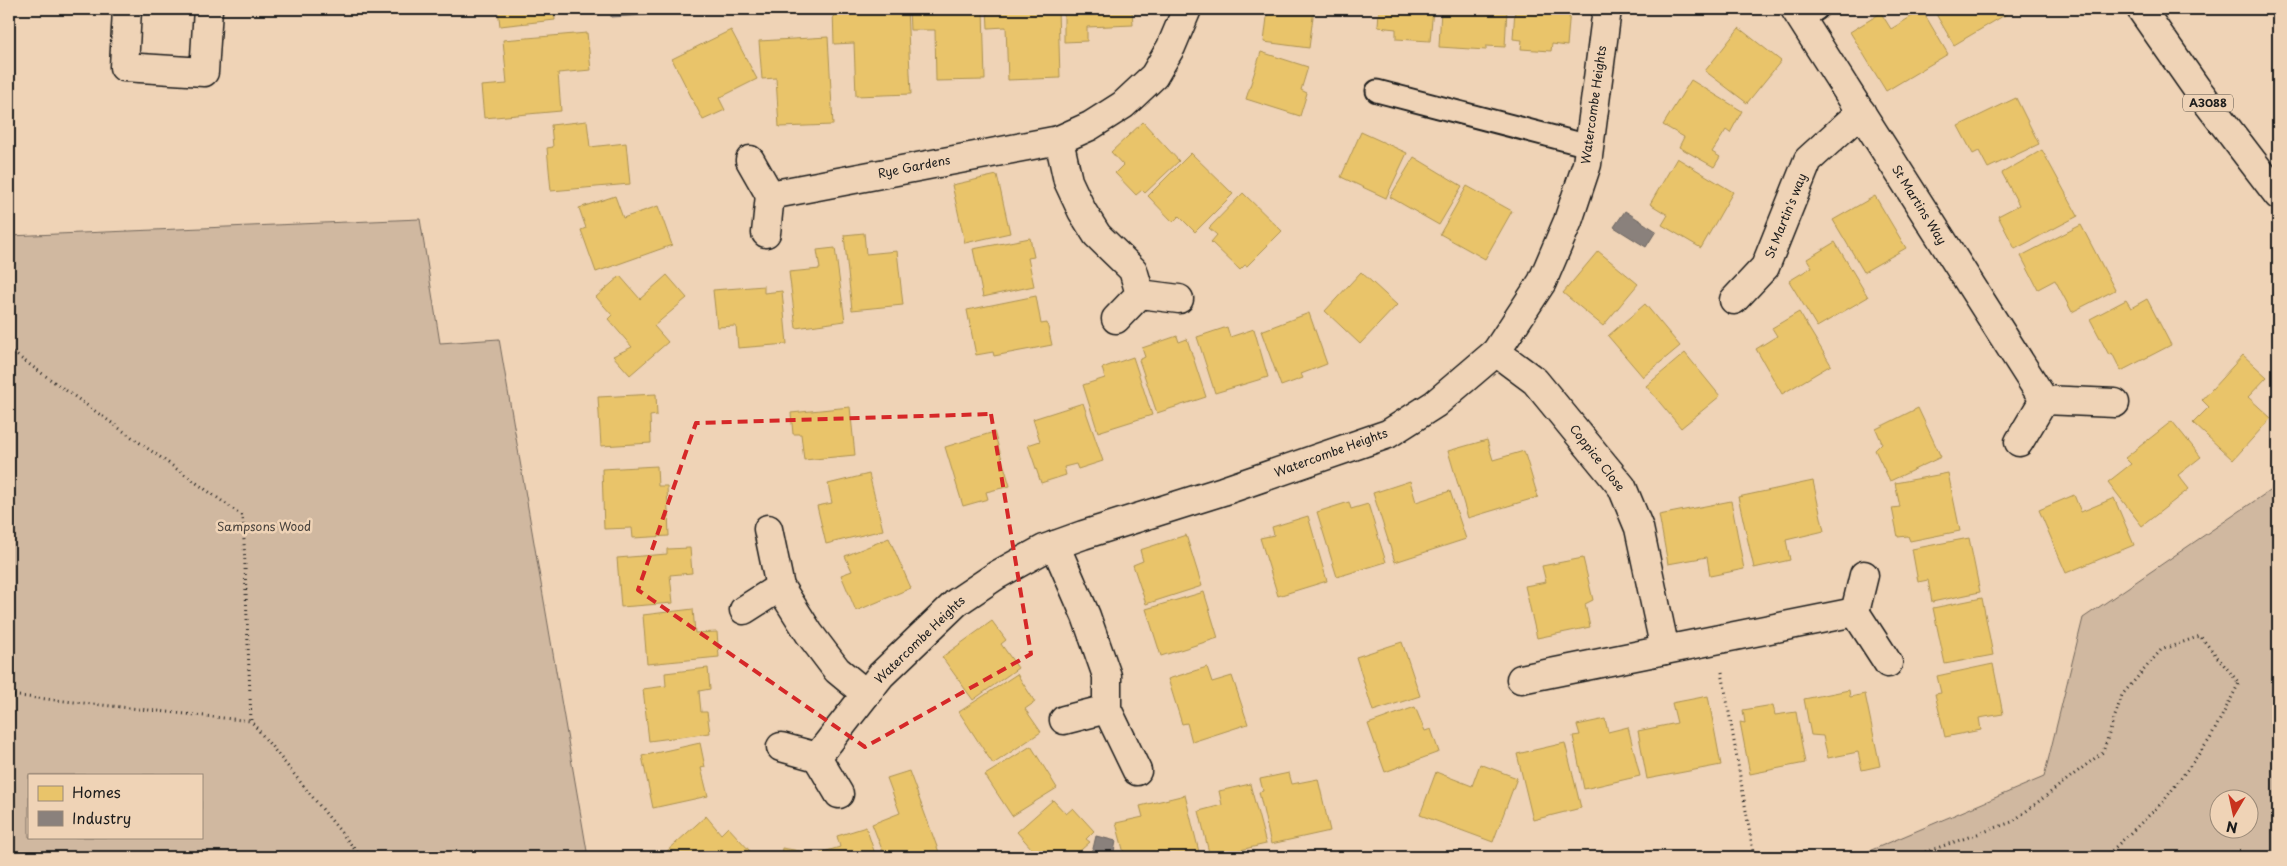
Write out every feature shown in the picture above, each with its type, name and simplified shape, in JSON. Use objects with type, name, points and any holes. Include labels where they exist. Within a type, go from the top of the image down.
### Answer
[{"type":"main road","points":[[128,9],[124,67],[204,72],[208,9]]},
{"type":"main road","name":"Rye Gardens","points":[[770,195],[1059,140],[1090,126],[1122,105],[1154,76],[1170,47],[1187,9]]},
{"type":"main road","name":"Watercombe Heights","points":[[817,757],[880,675],[957,602],[996,574],[1055,545],[1133,518],[1223,491],[1388,434],[1435,404],[1496,352],[1542,282],[1568,221],[1587,164],[1607,9]]},
{"type":"main road","name":"A3088","points":[[2141,9],[2197,89],[2278,195]]},
{"type":"main road","name":"St Martins Way","points":[[1804,12],[1860,112],[2044,400]]},
{"type":"main road","name":"St Martin's way","points":[[1734,300],[1765,267],[1808,160],[1860,112]]},
{"type":"main road","points":[[1059,140],[1068,181],[1082,211],[1096,235],[1133,270],[1140,294]]},
{"type":"main road","points":[[750,160],[770,195],[766,233]]},
{"type":"main road","points":[[1140,294],[1179,299]]},
{"type":"main road","points":[[1116,319],[1140,294]]},
{"type":"main road","name":"Coppice Close","points":[[1496,352],[1535,380],[1622,487],[1639,528],[1665,650]]},
{"type":"main road","points":[[2019,442],[2044,400],[2115,403]]},
{"type":"main road","name":"Watercombe Heights","points":[[768,529],[780,587],[809,633],[837,670],[866,694]]},
{"type":"main road","points":[[1055,545],[1086,616],[1107,676],[1108,709],[1137,771]]},
{"type":"main road","points":[[1864,574],[1855,612],[1888,663]]},
{"type":"main road","points":[[744,610],[780,587]]},
{"type":"main road","points":[[1522,679],[1855,612]]},
{"type":"main road","points":[[1064,720],[1108,709]]},
{"type":"main road","points":[[781,747],[817,757],[840,794]]},
{"type":"lane","points":[[1377,91],[1589,146]]},
{"type":"path","points":[[9,350],[243,516],[251,721],[360,857]]},
{"type":"path","points":[[1911,857],[2012,822],[2103,752],[2122,695],[2162,650],[2200,636],[2239,683],[2210,739],[2163,802],[2105,857]]},
{"type":"path","points":[[1716,640],[1754,857]]},
{"type":"path","points":[[9,695],[251,721]]},
{"type":"highlighted area","points":[[991,414],[1031,654],[865,747],[638,590],[696,423]]},
{"type":"green space","name":"Sampsons Wood","points":[[420,219],[440,343],[499,339],[588,857],[9,857],[9,236]]},
{"type":"green space","points":[[2278,485],[2278,857],[1855,857],[2044,777],[2083,618]]},
{"type":"building: Homes","points":[[498,9],[554,9],[555,20],[500,26]]},
{"type":"building: Homes","points":[[833,9],[907,9],[911,94],[856,96],[854,43],[834,44]]},
{"type":"building: Homes","points":[[909,9],[983,9],[985,80],[936,81],[935,30],[910,30]]},
{"type":"building: Homes","points":[[987,9],[1058,9],[1060,78],[1008,80],[1006,27],[988,28]]},
{"type":"building: Homes","points":[[1064,9],[1132,9],[1133,25],[1087,27],[1087,41],[1064,42]]},
{"type":"building: Homes","points":[[1268,9],[1314,9],[1309,48],[1264,42]]},
{"type":"building: Homes","points":[[1379,9],[1433,9],[1430,41],[1396,39],[1396,29],[1378,27]]},
{"type":"building: Homes","points":[[1441,9],[1507,9],[1505,47],[1486,46],[1486,50],[1439,47]]},
{"type":"building: Homes","points":[[1515,9],[1570,9],[1567,46],[1552,44],[1551,51],[1521,49],[1522,40],[1513,39]]},
{"type":"building: Homes","points":[[1933,9],[2015,9],[1954,45]]},
{"type":"building: Homes","points":[[1922,10],[1948,54],[1886,91],[1850,32],[1881,13],[1891,29]]},
{"type":"building: Homes","points":[[1739,28],[1781,61],[1747,103],[1705,71]]},
{"type":"building: Homes","points":[[731,30],[757,79],[719,98],[725,110],[703,120],[672,59]]},
{"type":"building: Homes","points":[[587,33],[591,70],[558,73],[561,111],[484,118],[481,86],[507,84],[503,40]]},
{"type":"building: Homes","points":[[828,37],[833,125],[779,127],[776,78],[762,79],[759,41]]},
{"type":"building: Homes","points":[[1261,52],[1308,67],[1301,90],[1307,93],[1300,116],[1246,99]]},
{"type":"building: Homes","points":[[1691,80],[1742,111],[1730,133],[1726,130],[1712,152],[1720,157],[1714,167],[1679,147],[1684,137],[1663,125]]},
{"type":"building: Homes","points":[[2016,98],[2039,144],[1988,168],[1979,151],[1973,154],[1958,126]]},
{"type":"building: Homes","points":[[587,121],[590,147],[626,143],[630,184],[551,191],[547,148],[553,147],[551,125]]},
{"type":"building: Homes","points":[[1143,122],[1179,161],[1145,193],[1142,190],[1136,195],[1115,173],[1123,165],[1111,152]]},
{"type":"building: Homes","points":[[1361,132],[1407,153],[1386,198],[1341,177]]},
{"type":"building: Homes","points":[[2042,150],[2078,216],[2015,249],[1998,216],[2019,205],[2002,173]]},
{"type":"building: Homes","points":[[1191,153],[1233,194],[1195,232],[1179,216],[1173,222],[1148,196]]},
{"type":"building: Homes","points":[[1414,157],[1462,186],[1439,225],[1390,197]]},
{"type":"building: Homes","points":[[1677,158],[1733,192],[1701,248],[1662,225],[1668,215],[1650,204]]},
{"type":"building: Homes","points":[[997,175],[1010,233],[965,243],[952,185]]},
{"type":"building: Homes","points":[[1467,186],[1512,211],[1485,259],[1440,234]]},
{"type":"building: Homes","points":[[1243,193],[1282,231],[1247,266],[1245,265],[1240,270],[1211,242],[1217,235],[1209,228]]},
{"type":"building: Homes","points":[[615,196],[623,218],[658,206],[672,245],[596,272],[581,230],[586,228],[579,208]]},
{"type":"building: Homes","points":[[1875,196],[1906,248],[1864,272],[1833,220]]},
{"type":"building: Homes","points":[[2081,225],[2115,290],[2072,312],[2055,280],[2038,289],[2021,256]]},
{"type":"building: Homes","points":[[864,233],[866,254],[897,251],[903,305],[852,310],[844,235]]},
{"type":"building: Homes","points":[[1030,238],[1034,257],[1028,258],[1034,286],[983,297],[973,249]]},
{"type":"building: Homes","points":[[1835,242],[1868,297],[1817,327],[1789,281],[1812,267],[1807,259]]},
{"type":"building: Homes","points":[[835,248],[845,321],[796,328],[789,272],[820,269],[817,250]]},
{"type":"building: Homes","points":[[1598,251],[1638,284],[1603,326],[1563,293]]},
{"type":"building: Homes","points":[[1361,272],[1397,305],[1360,344],[1325,311]]},
{"type":"building: Homes","points":[[667,275],[687,298],[654,326],[668,342],[630,375],[613,356],[632,347],[608,319],[612,315],[596,297],[620,276],[640,299]]},
{"type":"building: Homes","points":[[764,286],[764,293],[782,291],[787,344],[738,348],[736,326],[717,327],[713,290]]},
{"type":"building: Homes","points":[[1036,296],[1041,324],[1047,323],[1052,345],[994,356],[993,352],[976,355],[967,310]]},
{"type":"building: Homes","points":[[2147,299],[2171,345],[2121,371],[2112,353],[2109,355],[2090,319],[2126,300],[2131,308]]},
{"type":"building: Homes","points":[[1645,304],[1680,346],[1643,377],[1608,336]]},
{"type":"building: Homes","points":[[1799,312],[1831,365],[1782,394],[1756,349],[1777,336],[1772,328]]},
{"type":"building: Homes","points":[[1309,313],[1327,364],[1301,374],[1303,378],[1281,386],[1261,331]]},
{"type":"building: Homes","points":[[1227,327],[1230,337],[1254,329],[1268,377],[1215,393],[1197,337]]},
{"type":"building: Homes","points":[[1177,336],[1179,342],[1187,339],[1206,397],[1157,413],[1139,360],[1145,357],[1142,348]]},
{"type":"building: Homes","points":[[1685,353],[1720,396],[1681,428],[1646,386]]},
{"type":"building: Homes","points":[[2243,355],[2267,377],[2248,397],[2271,418],[2233,460],[2193,423],[2209,407],[2202,400]]},
{"type":"building: Homes","points":[[1133,357],[1152,415],[1098,432],[1083,385],[1105,378],[1102,368]]},
{"type":"building: Homes","points":[[656,394],[657,415],[650,416],[651,443],[601,446],[598,397]]},
{"type":"building: Homes","points":[[1083,403],[1103,461],[1078,469],[1076,464],[1064,467],[1066,475],[1041,483],[1028,445],[1040,441],[1033,419]]},
{"type":"building: Homes","points":[[850,407],[855,455],[804,460],[801,434],[793,434],[791,413]]},
{"type":"building: Homes","points":[[1918,408],[1941,457],[1890,481],[1875,450],[1882,443],[1876,429]]},
{"type":"building: Homes","points":[[2172,421],[2201,457],[2178,475],[2189,489],[2142,526],[2108,482],[2131,464],[2125,458]]},
{"type":"building: Homes","points":[[994,432],[1010,486],[986,492],[988,499],[963,506],[945,447]]},
{"type":"building: Homes","points":[[1487,440],[1493,460],[1524,451],[1538,497],[1468,518],[1448,451]]},
{"type":"building: Homes","points":[[657,466],[658,486],[667,486],[669,536],[633,538],[632,528],[604,529],[602,469]]},
{"type":"building: Homes","points":[[1948,473],[1960,531],[1910,541],[1908,536],[1898,537],[1892,508],[1900,507],[1895,483]]},
{"type":"building: Homes","points":[[869,474],[883,530],[826,544],[817,506],[832,503],[828,484]]},
{"type":"building: Homes","points":[[1410,481],[1416,502],[1450,491],[1466,539],[1395,562],[1373,493]]},
{"type":"building: Homes","points":[[1813,481],[1824,531],[1786,540],[1790,560],[1754,568],[1738,497]]},
{"type":"building: Homes","points":[[2074,495],[2081,512],[2114,498],[2134,545],[2066,573],[2039,510]]},
{"type":"building: Homes","points":[[1731,501],[1744,569],[1710,576],[1707,557],[1668,564],[1659,515]]},
{"type":"building: Homes","points":[[1349,502],[1351,509],[1368,504],[1386,562],[1337,577],[1317,512]]},
{"type":"building: Homes","points":[[1308,516],[1327,581],[1278,596],[1260,538],[1274,535],[1272,527]]},
{"type":"building: Homes","points":[[1186,535],[1202,586],[1146,604],[1133,565],[1143,561],[1140,550]]},
{"type":"building: Homes","points":[[889,538],[911,588],[856,611],[841,575],[852,571],[845,556]]},
{"type":"building: Homes","points":[[1969,538],[1980,592],[1932,602],[1928,580],[1918,582],[1912,549]]},
{"type":"building: Homes","points":[[690,548],[692,573],[670,575],[673,603],[621,607],[617,558],[667,554],[667,549]]},
{"type":"building: Homes","points":[[1583,558],[1593,600],[1585,604],[1590,627],[1537,638],[1525,586],[1546,582],[1542,566]]},
{"type":"building: Homes","points":[[1204,592],[1218,638],[1161,656],[1146,609]]},
{"type":"building: Homes","points":[[1982,598],[1993,655],[1945,664],[1933,608]]},
{"type":"building: Homes","points":[[693,609],[695,633],[717,632],[719,657],[647,664],[643,615]]},
{"type":"building: Homes","points":[[992,621],[1006,640],[1001,644],[1018,668],[973,700],[942,657]]},
{"type":"building: Homes","points":[[1402,642],[1420,696],[1373,711],[1356,657]]},
{"type":"building: Homes","points":[[1993,664],[2003,714],[1979,718],[1981,730],[1945,737],[1935,694],[1941,693],[1937,676]]},
{"type":"building: Homes","points":[[1207,667],[1212,682],[1232,676],[1248,724],[1192,742],[1187,723],[1182,724],[1168,679]]},
{"type":"building: Homes","points":[[708,668],[710,689],[699,691],[701,712],[707,712],[710,733],[649,741],[643,689],[666,686],[665,673]]},
{"type":"building: Homes","points":[[1017,674],[1035,702],[1025,709],[1041,732],[993,764],[959,712]]},
{"type":"building: Homes","points":[[1849,690],[1850,697],[1865,694],[1880,766],[1862,770],[1858,752],[1828,758],[1823,736],[1811,735],[1804,699]]},
{"type":"building: Homes","points":[[1708,696],[1721,765],[1647,779],[1638,731],[1677,723],[1672,703]]},
{"type":"building: Homes","points":[[1773,705],[1775,715],[1796,712],[1805,763],[1750,774],[1740,722],[1745,723],[1743,710]]},
{"type":"building: Homes","points":[[1415,707],[1425,731],[1431,729],[1439,752],[1385,772],[1368,724]]},
{"type":"building: Homes","points":[[1605,719],[1608,732],[1628,727],[1640,776],[1584,789],[1573,736],[1580,735],[1577,725]]},
{"type":"building: Homes","points":[[700,743],[705,767],[701,768],[708,796],[653,808],[642,756]]},
{"type":"building: Homes","points":[[1565,743],[1581,808],[1533,820],[1517,754]]},
{"type":"building: Homes","points":[[1031,746],[1057,788],[1012,816],[985,775]]},
{"type":"building: Homes","points":[[1480,764],[1517,778],[1493,842],[1420,815],[1436,772],[1472,786]]},
{"type":"building: Homes","points":[[909,771],[940,855],[936,857],[885,857],[872,824],[900,813],[887,778]]},
{"type":"building: Homes","points":[[1289,773],[1292,784],[1318,779],[1330,831],[1271,844],[1259,792],[1263,791],[1260,779]]},
{"type":"building: Homes","points":[[1250,784],[1266,844],[1210,857],[1199,811],[1222,805],[1219,791]]},
{"type":"building: Homes","points":[[1185,795],[1200,856],[1125,857],[1116,823],[1143,817],[1140,806]]},
{"type":"building: Homes","points":[[1053,800],[1066,814],[1073,808],[1094,831],[1086,839],[1090,842],[1073,857],[1039,857],[1017,832]]},
{"type":"building: Homes","points":[[706,816],[721,834],[728,827],[750,851],[744,857],[671,857],[666,852]]},
{"type":"building: Homes","points":[[866,827],[876,857],[821,857],[820,853],[840,847],[837,836]]},
{"type":"building: Homes","points":[[782,848],[812,853],[811,857],[781,857]]},
{"type":"building: Industry","points":[[611,9],[645,9],[646,15],[611,17]]},
{"type":"building: Industry","points":[[1625,211],[1656,231],[1646,247],[1614,227]]},
{"type":"building: Industry","points":[[1096,836],[1116,841],[1113,857],[1091,857]]}]
